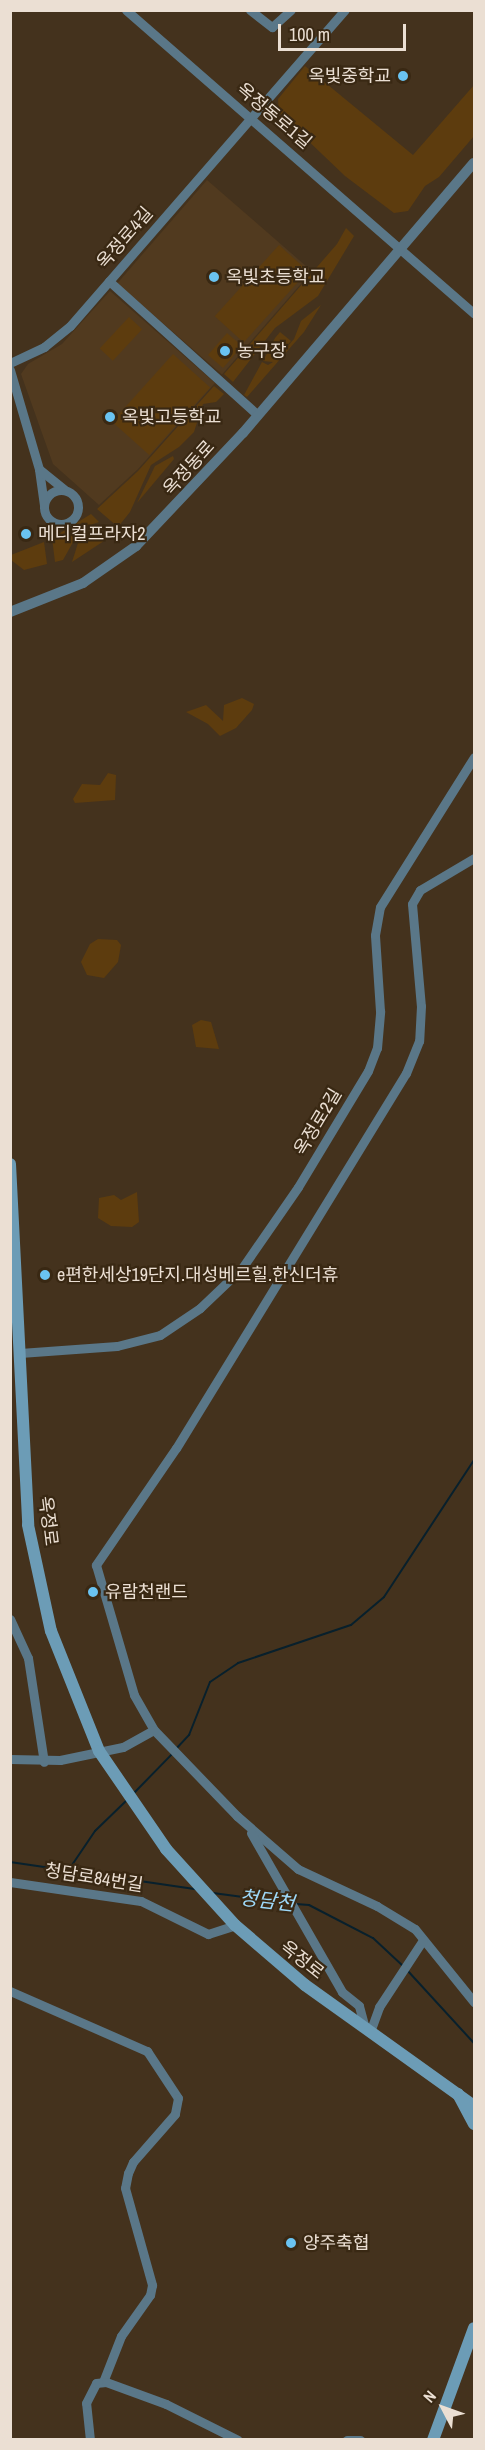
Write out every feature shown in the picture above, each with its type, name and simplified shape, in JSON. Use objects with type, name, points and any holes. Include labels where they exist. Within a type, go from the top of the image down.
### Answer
[{"type":"main road","name":"옥정로","points":[[10,1164],[15,1354],[28,1525],[51,1631],[103,1756],[138,1809],[188,1875],[231,1921],[264,1952],[367,2030],[474,2106]]},
{"type":"main road","points":[[458,2094],[474,2096]]},
{"type":"main road","points":[[458,2094],[474,2124]]},
{"type":"main road","points":[[434,2439],[474,2328]]},
{"type":"street","name":"옥정동로1길","points":[[126,10],[401,247],[474,314]]},
{"type":"street","points":[[250,10],[272,27],[291,10]]},
{"type":"street","name":"옥정로4길","points":[[10,363],[60,335],[252,120],[344,11]]},
{"type":"street","name":"옥정동로","points":[[10,612],[83,583],[136,546],[258,415],[474,163]]},
{"type":"street","points":[[109,281],[258,415]]},
{"type":"street","points":[[10,370],[39,469],[45,507],[52,521],[70,521],[78,508],[70,492],[50,481],[39,469]]},
{"type":"street","points":[[45,507],[51,494],[70,492]]},
{"type":"street","name":"옥정로2길","points":[[15,1354],[117,1346],[160,1335],[200,1308],[242,1268],[298,1187],[368,1071],[376,1048],[380,1011],[375,935],[380,907],[474,757]]},
{"type":"street","points":[[474,858],[420,890],[412,904],[421,1006],[419,1041],[406,1073],[176,1448],[96,1564],[134,1695],[157,1733],[188,1762],[246,1824],[298,1869],[377,1905],[415,1929],[421,1944],[474,2002]]},
{"type":"street","points":[[10,1619],[28,1658],[44,1762]]},
{"type":"street","points":[[10,1759],[44,1762],[103,1756],[157,1733]]},
{"type":"street","points":[[246,1824],[342,1992],[359,2006],[367,2030]]},
{"type":"street","name":"청담로84번길","points":[[10,1882],[141,1901],[208,1934],[231,1921]]},
{"type":"street","points":[[367,2030],[378,2007],[421,1944]]},
{"type":"street","points":[[10,1991],[147,2051],[178,2098],[175,2114],[133,2162],[128,2173],[125,2188],[152,2285],[150,2295],[121,2336],[103,2382]]},
{"type":"street","points":[[90,2439],[86,2403],[96,2383],[103,2382],[166,2404],[238,2439]]},
{"type":"street","points":[[347,2439],[360,2439]]},
{"type":"shaded area","points":[[305,66],[413,155],[474,85],[474,136],[439,177],[425,186],[408,211],[394,213],[345,176],[279,113],[278,99]]},
{"type":"shaded area","name":"옥빛초등학교","points":[[207,180],[312,271],[222,375],[117,283]]},
{"type":"shaded area","points":[[346,228],[354,236],[318,296],[275,328],[233,382],[224,374],[337,244]]},
{"type":"shaded area","points":[[279,245],[308,271],[244,342],[215,316]]},
{"type":"shaded area","name":"옥빛고등학교","points":[[110,291],[215,383],[138,469],[99,505],[53,464],[21,374],[28,364],[62,344]]},
{"type":"shaded area","points":[[321,305],[304,332],[247,397],[244,395],[262,362],[268,365],[273,362],[263,361],[280,332],[291,341],[275,360],[294,339],[301,321]]},
{"type":"shaded area","points":[[129,317],[142,329],[113,361],[100,348]]},
{"type":"shaded area","name":"농구장","points":[[227,333],[242,346],[223,368],[208,355]]},
{"type":"shaded area","points":[[173,354],[210,387],[149,455],[112,422]]},
{"type":"shaded area","points":[[214,386],[224,394],[216,402],[203,404],[194,432],[179,447],[151,465],[130,512],[118,527],[97,509],[138,471]]},
{"type":"shaded area","points":[[173,456],[174,459],[137,503],[155,466]]},
{"type":"shaded area","points":[[91,514],[99,522],[81,528],[63,560],[55,562],[52,538]]},
{"type":"shaded area","points":[[99,531],[110,537],[72,562],[79,540]]},
{"type":"shaded area","points":[[44,542],[47,564],[24,570],[11,560],[11,555]]},
{"type":"shaded area","points":[[242,698],[254,704],[252,710],[236,728],[220,736],[208,724],[186,712],[206,705],[223,721],[224,705]]},
{"type":"shaded area","points":[[108,773],[116,775],[115,800],[75,803],[73,799],[82,784],[100,785]]},
{"type":"shaded area","points":[[98,939],[117,940],[121,945],[118,962],[104,978],[87,975],[81,962],[90,944]]},
{"type":"shaded area","points":[[201,1020],[211,1022],[219,1049],[196,1047],[192,1025]]},
{"type":"shaded area","points":[[137,1192],[139,1222],[132,1227],[111,1226],[98,1218],[99,1198],[114,1195],[121,1200]]},
{"type":"waterway","points":[[175,1750],[189,1735],[210,1682],[238,1663],[351,1625],[384,1597],[474,1460]]},
{"type":"waterway","points":[[134,1793],[172,1754]]},
{"type":"waterway","points":[[70,1868],[95,1831],[128,1799]]},
{"type":"waterway","name":"청담천","points":[[10,1862],[196,1889]]},
{"type":"waterway","name":"청담천","points":[[213,1893],[287,1903]]},
{"type":"waterway","name":"청담천","points":[[296,1904],[309,1905],[373,1938],[403,1966]]},
{"type":"waterway","name":"청담천","points":[[407,1970],[474,2043]]},
{"type":"place","name":"옥빛중학교","points":[[403,76]]},
{"type":"place","name":"옥빛초등학교","points":[[214,277]]},
{"type":"place","name":"농구장","points":[[225,351]]},
{"type":"place","name":"옥빛고등학교","points":[[110,417]]},
{"type":"place","name":"메디컬프라자2","points":[[26,534]]},
{"type":"place","name":"e편한세상19단지.대성베르힐.한신더휴","points":[[45,1275]]},
{"type":"place","name":"유람천랜드","points":[[93,1592]]},
{"type":"place","name":"양주축협","points":[[291,2243]]}]
